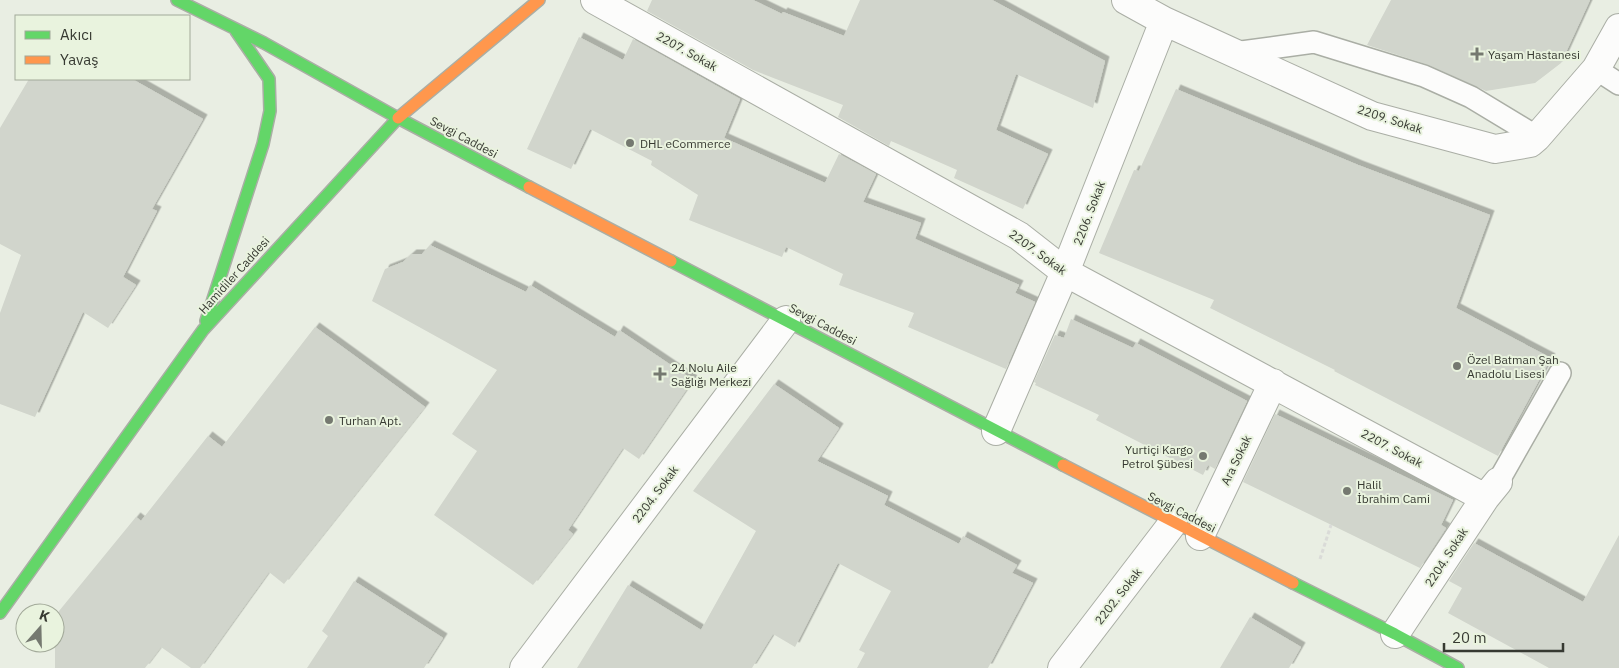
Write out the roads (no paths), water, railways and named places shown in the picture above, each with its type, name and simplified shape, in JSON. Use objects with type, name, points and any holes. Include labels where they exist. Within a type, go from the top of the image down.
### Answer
[{"type":"street","name":"Sevgi Caddesi","points":[[177,0],[264,43],[398,118],[996,431],[1458,668]]},
{"type":"street","name":"Hamidiler Caddesi","points":[[0,613],[203,330],[398,118],[540,0]]},
{"type":"street","name":"2207. Sokak","points":[[595,0],[1019,236],[1065,272],[1273,384],[1492,490]]},
{"type":"street","name":"2209. Sokak","points":[[1126,0],[1164,20],[1372,116],[1495,149],[1530,143],[1537,137],[1596,69],[1619,28]]},
{"type":"street","name":"2206. Sokak","points":[[996,431],[1065,272],[1164,20]]},
{"type":"street","points":[[203,330],[263,144],[270,111],[269,79],[235,30]]},
{"type":"street","name":"2204. Sokak","points":[[524,668],[786,320]]},
{"type":"street","name":"Ara Sokak","points":[[1200,536],[1273,384]]},
{"type":"street","name":"2204. Sokak","points":[[1395,634],[1492,490]]},
{"type":"street","name":"2202. Sokak","points":[[1062,668],[1173,523]]},
{"type":"lane","points":[[1234,53],[1314,42],[1424,76],[1471,98],[1537,137]]},
{"type":"lane","points":[[1596,69],[1619,84]]},
{"type":"lane","points":[[1492,490],[1560,373]]},
{"type":"place","name":"Yaşam Hastanesi","points":[[1477,54]]},
{"type":"place","name":"DHL eCommerce","points":[[630,143]]},
{"type":"place","name":"Özel Batman Şah Anadolu Lisesi","points":[[1457,366]]},
{"type":"place","name":"24 Nolu Aile Sağlığı Merkezi","points":[[660,374]]},
{"type":"place","name":"Turhan Apt.","points":[[329,420]]},
{"type":"place","name":"Yurtiçi Kargo Petrol Şübesi","points":[[1203,456]]},
{"type":"place","name":"Halil İbrahim Cami","points":[[1347,491]]}]
